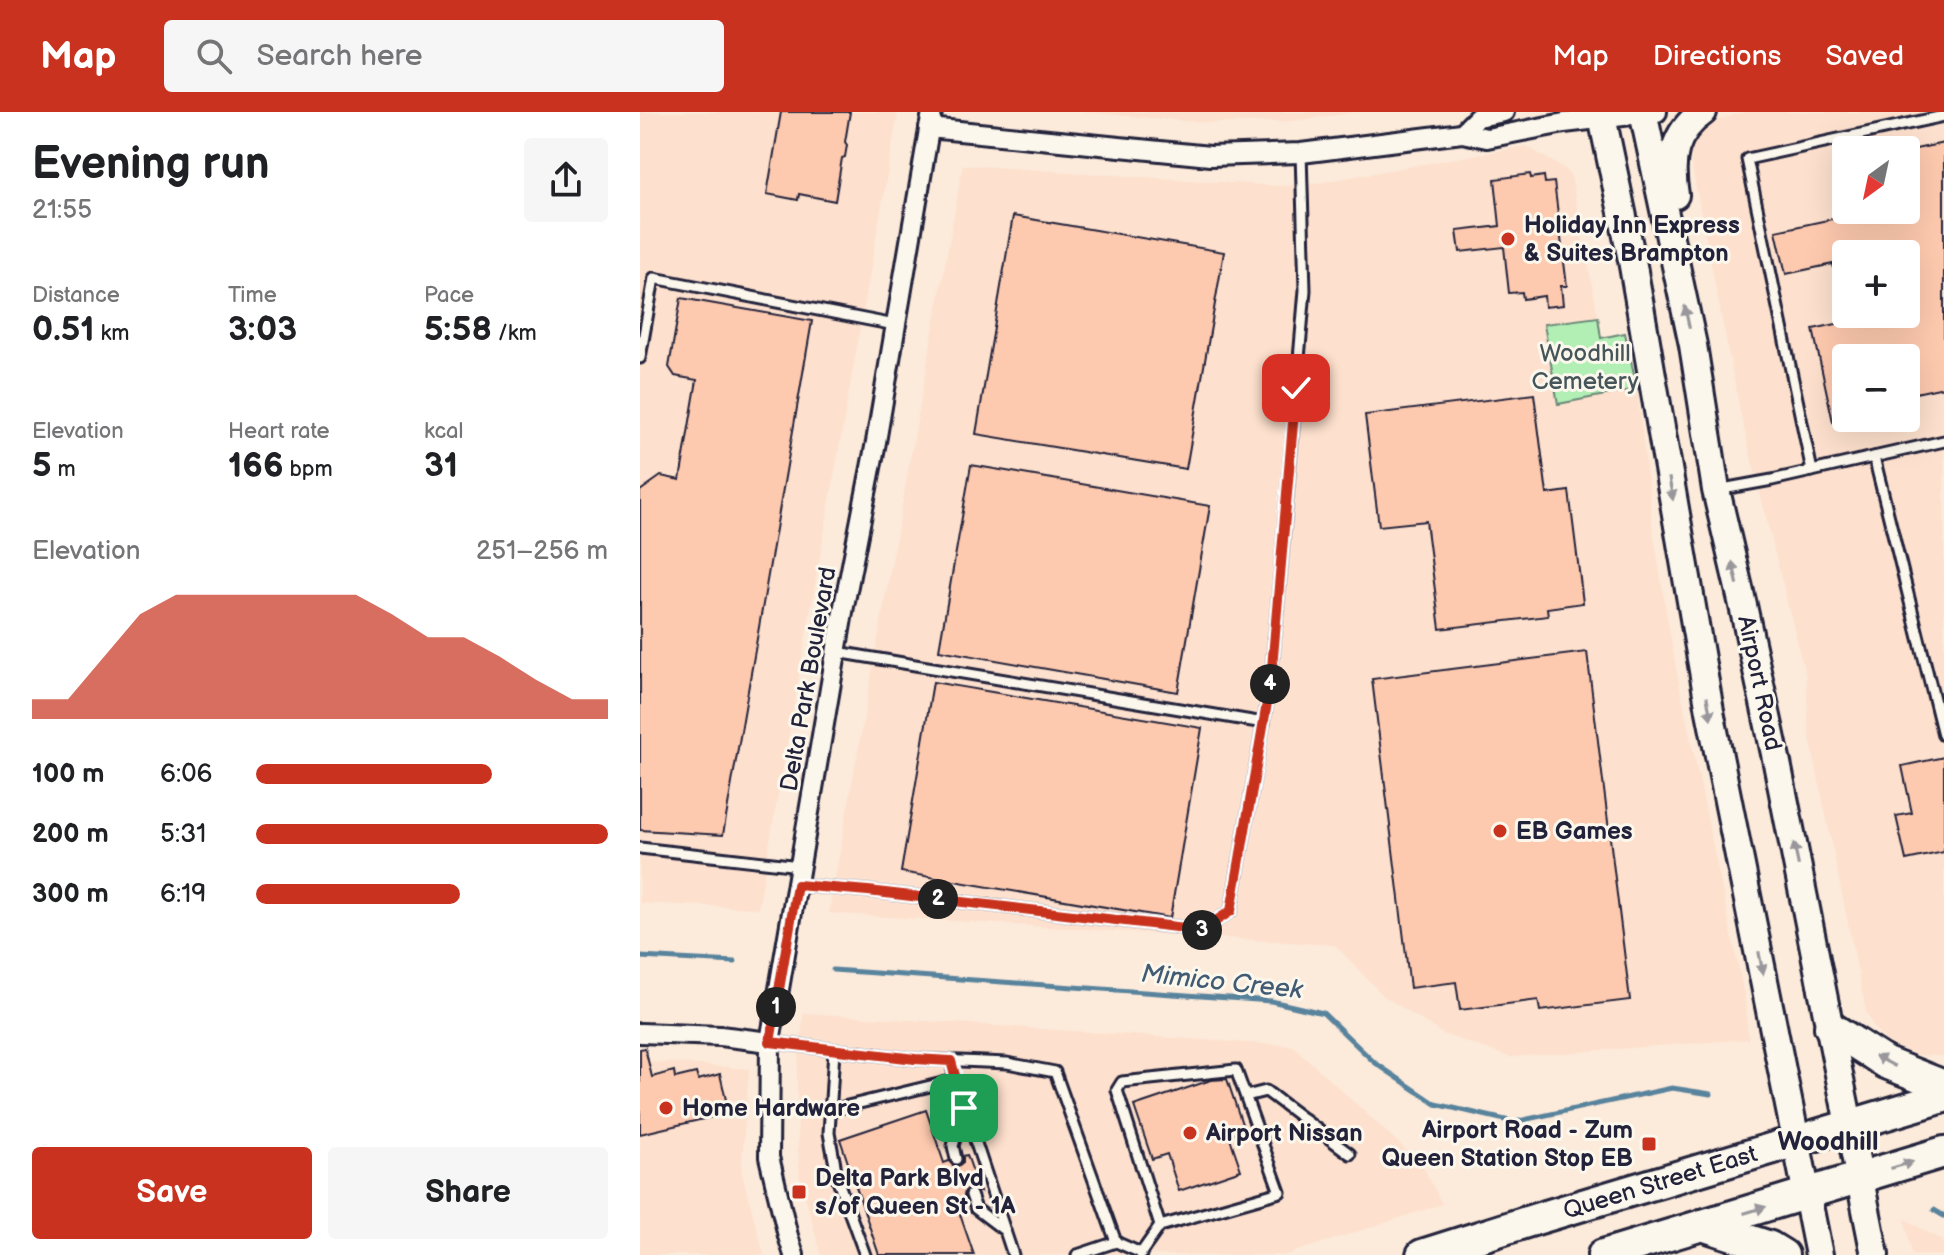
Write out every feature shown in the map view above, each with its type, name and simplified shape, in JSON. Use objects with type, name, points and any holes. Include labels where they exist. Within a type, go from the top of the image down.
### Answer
[{"type":"main road","points":[[1672,245],[1680,219],[1672,160],[1684,130],[1703,112]]},
{"type":"main road","name":"Airport Road","points":[[1648,113],[1693,345],[1716,490],[1771,733],[1875,1255]]},
{"type":"main road","points":[[1602,115],[1632,260],[1707,698],[1819,1255]]},
{"type":"main road","points":[[1830,1027],[1886,1063],[1944,1086]]},
{"type":"main road","name":"Queen Street East","points":[[1422,1255],[1944,1097]]},
{"type":"main road","points":[[1603,1255],[1944,1152]]},
{"type":"main road","points":[[1702,1225],[1770,1247],[1783,1255]]},
{"type":"street","points":[[1462,133],[1478,117],[1504,112]]},
{"type":"street","points":[[930,120],[1210,156],[1301,153],[1462,133],[1487,138],[1602,115],[1648,113]]},
{"type":"street","name":"Delta Park Boulevard","points":[[794,1255],[769,1157],[770,1042],[930,120]]},
{"type":"street","points":[[640,1033],[720,1036],[770,1042]]},
{"type":"lane","points":[[1812,471],[1747,159],[1944,116]]},
{"type":"lane","points":[[640,848],[868,891],[1202,930],[1231,911],[1271,680],[1305,290],[1301,153]]},
{"type":"lane","points":[[640,358],[654,278],[895,325]]},
{"type":"lane","points":[[1716,490],[1944,441]]},
{"type":"lane","points":[[1874,457],[1944,735]]},
{"type":"lane","points":[[837,652],[1264,723]]},
{"type":"lane","points":[[770,1042],[951,1061],[1007,1063],[1055,1072],[1116,1242]]},
{"type":"lane","points":[[834,1050],[829,1133],[838,1181],[865,1255]]},
{"type":"lane","points":[[951,1061],[1013,1255]]},
{"type":"lane","points":[[1077,1255],[1116,1242],[1141,1254],[1160,1226],[1280,1192],[1236,1070],[1122,1082],[1117,1090],[1160,1226]]},
{"type":"lane","points":[[831,1110],[955,1080]]},
{"type":"lane","points":[[1246,1096],[1266,1091],[1350,1154]]},
{"type":"lane","points":[[956,1159],[953,1146],[964,1108]]},
{"type":"lane","points":[[971,1195],[976,1209],[1005,1231]]},
{"type":"shaded area","points":[[640,112],[898,112],[758,908],[640,903]]},
{"type":"shaded area","points":[[1083,112],[1357,112],[1291,121],[1234,123]]},
{"type":"shaded area","points":[[1744,112],[1944,112],[1944,1056],[1918,1055],[1889,1044],[1875,1029],[1866,1011],[1809,732],[1806,677],[1742,420],[1692,167],[1690,147],[1701,133],[1719,120]]},
{"type":"shaded area","points":[[1526,146],[1566,170],[1571,177],[1598,317],[1545,324],[1558,403],[1637,389],[1665,605],[1745,1000],[1748,1039],[1510,1057],[1443,1034],[1384,996],[1335,945],[829,913],[963,165],[1277,186],[1306,185]]},
{"type":"shaded area","points":[[804,1013],[1293,1046],[1422,1165],[1442,1204],[1285,1255],[821,1255],[800,1176],[797,1074]]},
{"type":"shaded area","points":[[640,1062],[749,1069],[741,1171],[764,1255],[640,1255]]},
{"type":"shaded area","points":[[1905,1219],[1944,1242],[1944,1255],[1912,1255]]},
{"type":"green space","name":"Woodhill Cemetery","points":[[1598,317],[1601,338],[1625,333],[1637,389],[1558,404],[1544,324]]},
{"type":"building","points":[[781,112],[850,112],[845,157],[842,158],[835,201],[799,194],[798,200],[767,194]]},
{"type":"building","points":[[1944,143],[1944,387],[1920,392],[1920,344],[1832,344],[1832,417],[1813,329],[1832,325],[1832,328],[1920,328],[1920,240],[1832,240],[1832,264],[1786,274],[1776,231],[1832,219],[1832,224],[1920,224],[1920,148]]},
{"type":"building","name":"Holiday Inn Express & Suites Brampton","points":[[1530,174],[1531,178],[1544,176],[1545,183],[1554,182],[1567,286],[1561,286],[1563,305],[1545,307],[1544,296],[1523,299],[1522,292],[1509,293],[1504,247],[1460,252],[1457,231],[1500,226],[1495,179]]},
{"type":"building","points":[[1013,216],[1224,252],[1186,469],[976,434]]},
{"type":"building","points":[[681,298],[812,321],[723,835],[640,830],[640,491],[661,476],[680,480],[697,380],[675,376],[669,367]]},
{"type":"building","points":[[1534,394],[1547,494],[1569,491],[1583,603],[1547,608],[1548,616],[1440,629],[1426,521],[1379,526],[1365,415]]},
{"type":"building","points":[[971,465],[1210,506],[1178,692],[939,650]]},
{"type":"building","name":"EB Games","points":[[1587,652],[1630,1000],[1540,1011],[1538,1000],[1460,1010],[1456,982],[1410,988],[1372,679]]},
{"type":"building","points":[[933,682],[1202,728],[1170,918],[901,872]]},
{"type":"building","points":[[1944,757],[1944,852],[1906,860],[1896,816],[1912,813],[1902,766]]},
{"type":"building","points":[[645,1048],[652,1077],[674,1071],[675,1078],[696,1073],[698,1080],[720,1074],[729,1113],[640,1134],[640,1049]]},
{"type":"building","name":"Airport Nissan","points":[[1227,1079],[1244,1130],[1229,1135],[1241,1170],[1179,1191],[1167,1154],[1152,1159],[1134,1106],[1211,1080]]},
{"type":"building","points":[[926,1110],[944,1163],[949,1161],[953,1166],[958,1166],[963,1162],[963,1156],[967,1155],[980,1192],[969,1188],[964,1197],[955,1200],[974,1255],[879,1255],[840,1139]]},
{"type":"waterway","name":"Mimico Creek","points":[[640,957],[735,962]]},
{"type":"waterway","name":"Mimico Creek","points":[[833,970],[1271,1001],[1323,1013],[1374,1062],[1436,1104],[1514,1122],[1672,1088],[1711,1094]]},
{"type":"waterway","name":"Mimico Creek","points":[[1934,1210],[1944,1216]]},
{"type":"place","name":"Holiday Inn Express & Suites Brampton","points":[[1508,239]]},
{"type":"place","name":"EB Games","points":[[1500,831]]},
{"type":"place","name":"Home Hardware","points":[[666,1108]]},
{"type":"place","name":"Airport Nissan","points":[[1190,1133]]},
{"type":"place","name":"Airport Road - Zum Queen Station Stop EB","points":[[1649,1144]]},
{"type":"place","name":"Delta Park Blvd s/of Queen St - 1A","points":[[799,1192]]},
{"type":"district","name":"Woodhill","points":[[1828,1141]]},
{"type":"route","points":[[964,1108],[951,1061],[770,1042],[797,885],[1202,930],[1231,911],[1271,680],[1296,388]]}]
